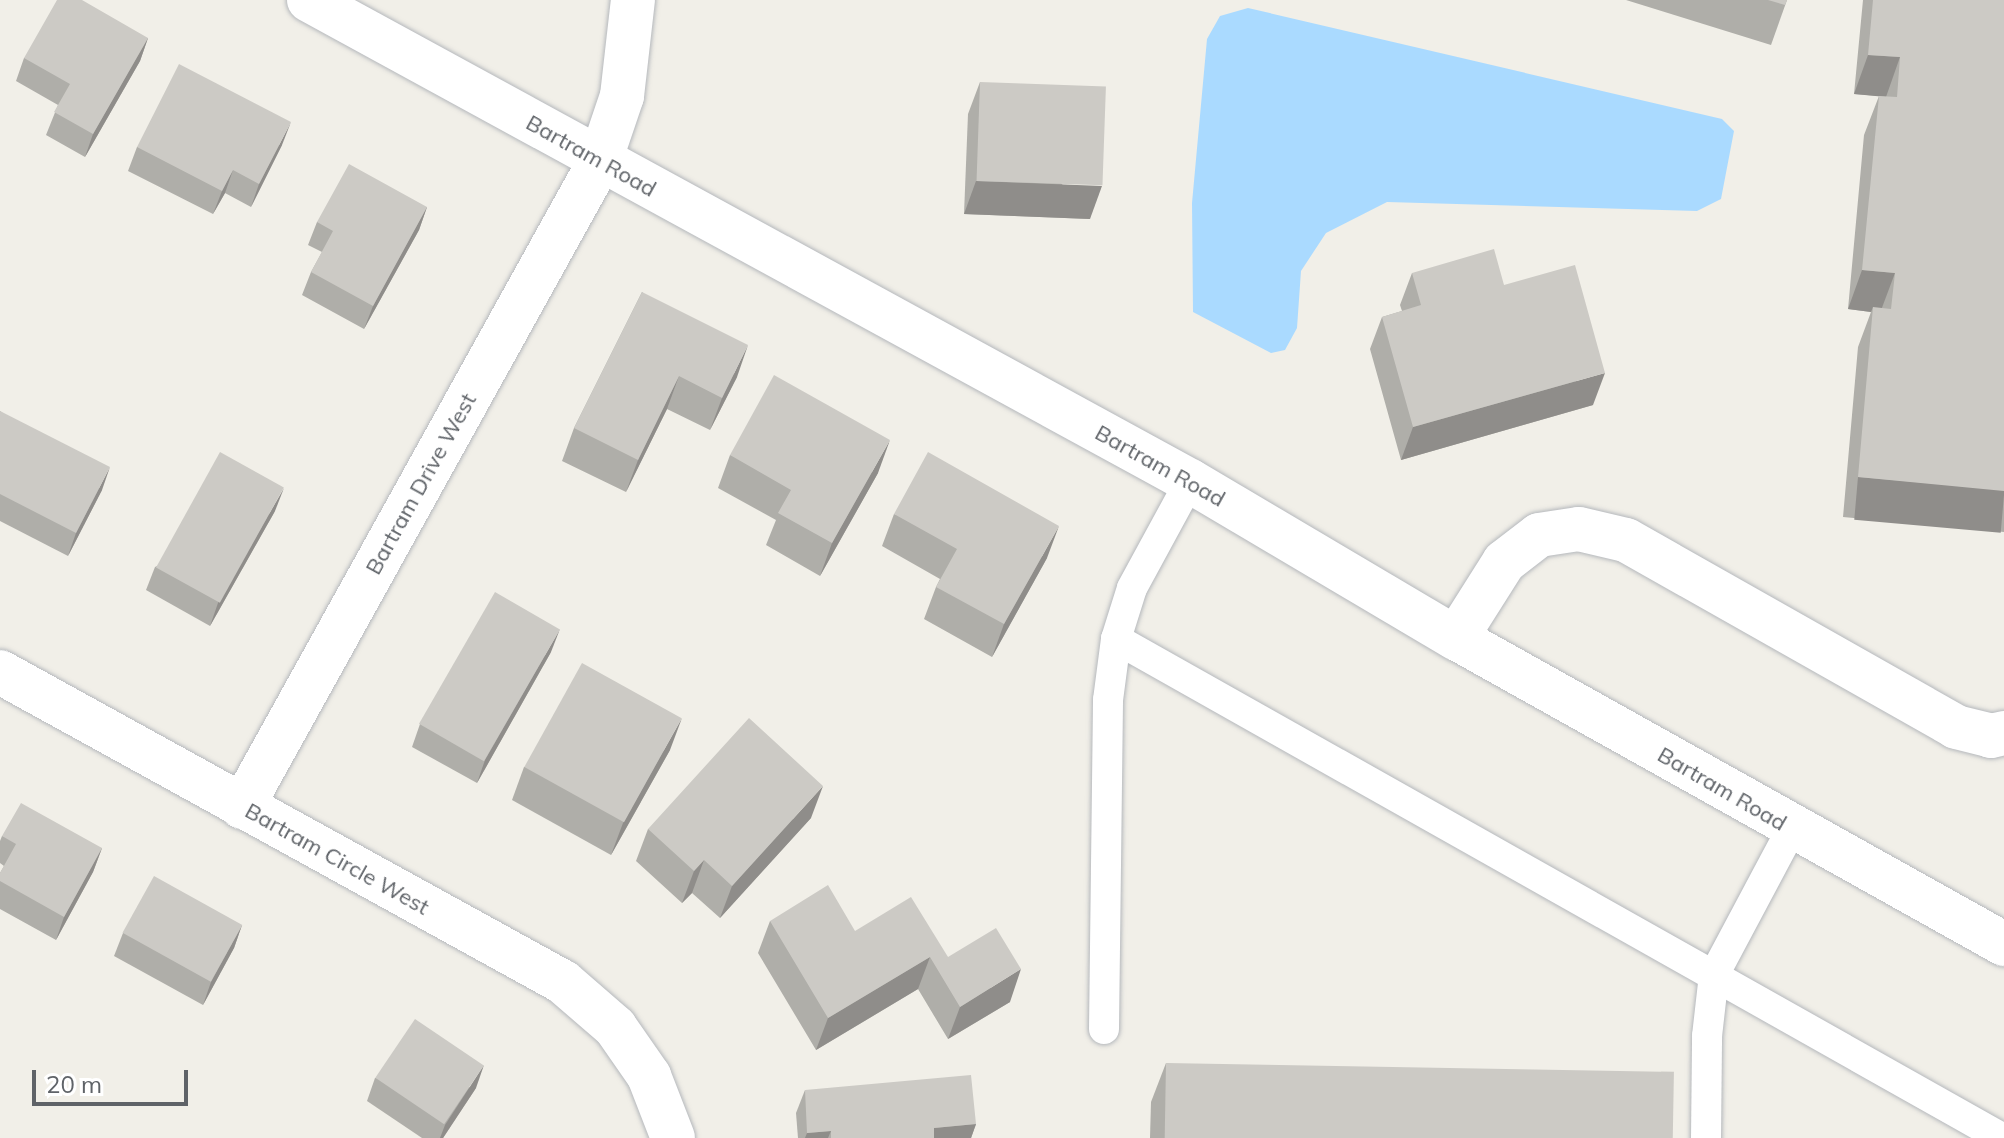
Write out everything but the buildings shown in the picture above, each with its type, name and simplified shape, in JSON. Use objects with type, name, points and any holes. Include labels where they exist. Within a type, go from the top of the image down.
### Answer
[{"type":"street","name":"Bartram Road","points":[[309,0],[1190,481],[1456,638],[2004,944]]},
{"type":"street","name":"Bartram Drive West","points":[[242,807],[600,161],[622,96],[633,0]]},
{"type":"street","points":[[1456,638],[1504,562],[1539,535],[1579,529],[1626,540],[1956,727],[1991,736],[2004,733]]},
{"type":"street","name":"Bartram Circle West","points":[[0,672],[563,982],[615,1027],[649,1076],[673,1138]]},
{"type":"lane","points":[[1104,1029],[1108,700],[1116,639],[1132,588],[1190,481]]},
{"type":"lane","points":[[1116,639],[2002,1138]]},
{"type":"lane","points":[[1706,1138],[1707,1036],[1714,975],[1792,828]]},
{"type":"water","points":[[1248,8],[1722,119],[1734,131],[1721,199],[1697,211],[1387,202],[1326,233],[1301,271],[1297,328],[1285,350],[1271,353],[1193,312],[1192,203],[1207,39],[1220,16]]}]
